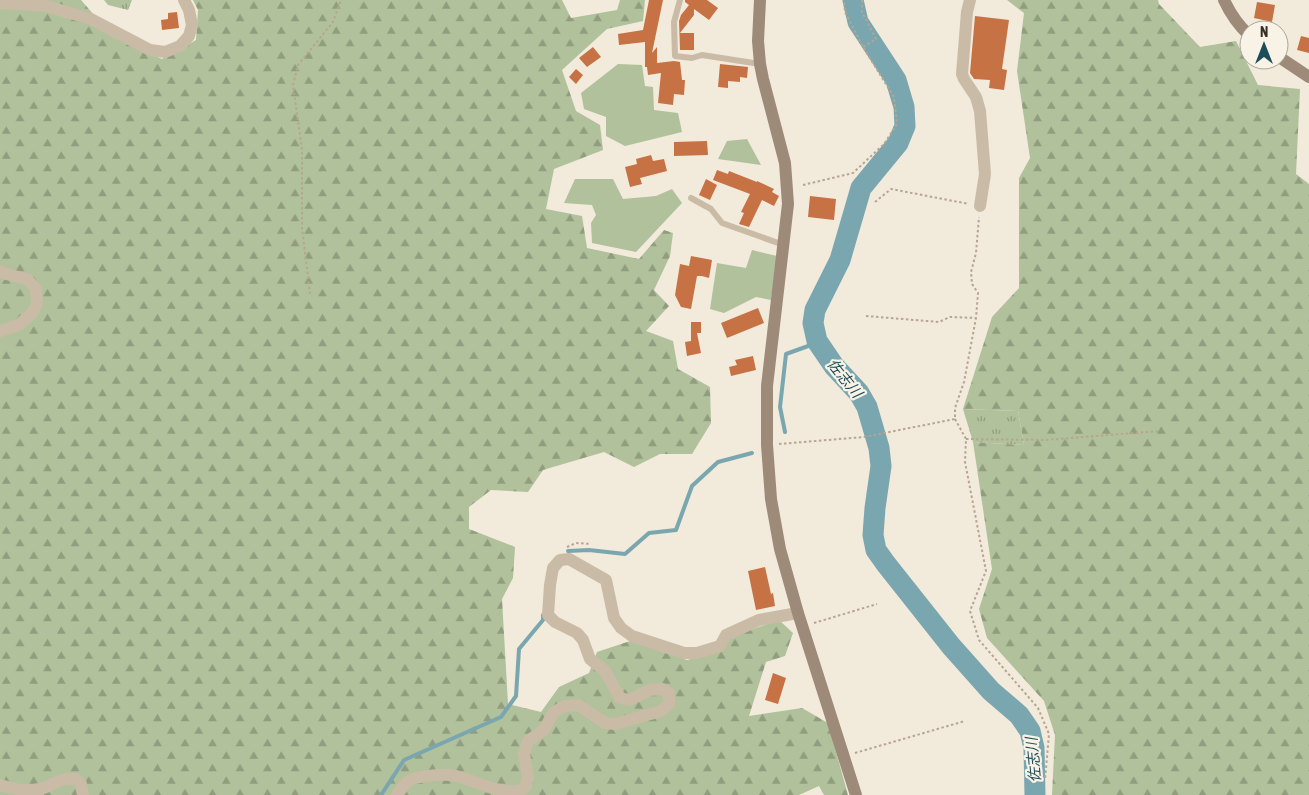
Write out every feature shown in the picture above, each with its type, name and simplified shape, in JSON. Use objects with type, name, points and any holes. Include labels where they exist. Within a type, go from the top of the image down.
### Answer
[{"type":"street","points":[[0,3],[46,6],[91,19],[150,50],[165,52],[180,46],[190,36],[192,25],[189,10],[184,0]]},
{"type":"street","points":[[760,0],[758,42],[760,64],[785,163],[788,204],[767,386],[767,445],[772,507],[780,549],[802,627],[856,795]]},
{"type":"street","points":[[970,0],[967,12],[962,74],[976,96],[980,111],[985,174],[980,206]]},
{"type":"street","points":[[1224,0],[1239,24]]},
{"type":"street","points":[[1289,64],[1309,77]]},
{"type":"street","points":[[0,271],[26,279],[36,289],[37,304],[33,312],[19,325],[0,330]]},
{"type":"street","points":[[397,795],[402,787],[411,780],[433,775],[454,775],[494,790],[520,792],[526,786],[528,778],[524,754],[528,741],[544,730],[553,713],[564,706],[578,705],[605,723],[615,724],[661,711],[668,704],[669,694],[662,689],[650,690],[629,700],[620,698],[605,671],[590,659],[583,640],[577,633],[555,622],[548,615],[550,585],[554,568],[560,560],[569,559],[606,580],[614,618],[621,628],[632,636],[684,653],[697,653],[720,646],[726,635],[759,620],[798,613]]},
{"type":"street","points":[[0,785],[18,790],[39,789],[66,778],[76,779],[81,784],[83,795]]},
{"type":"lane","points":[[680,0],[674,22],[675,56],[692,58],[702,55],[760,64]]},
{"type":"lane","points":[[691,198],[712,209],[722,223],[784,245]]},
{"type":"path","points":[[310,294],[302,228],[302,150],[293,85],[298,65],[334,22],[341,0]]},
{"type":"path","points":[[803,185],[852,173],[884,144],[897,124],[894,97],[862,47],[845,12],[844,0]]},
{"type":"path","points":[[862,0],[862,12],[876,39],[862,47]]},
{"type":"path","points":[[875,202],[891,189],[980,206],[976,253],[971,272],[972,284],[978,293],[976,318],[964,382],[955,408],[955,419],[966,439],[965,462],[986,571],[970,611],[979,640],[1038,708],[1049,734],[1045,780]]},
{"type":"path","points":[[866,316],[939,322],[950,317],[976,318]]},
{"type":"path","points":[[767,445],[864,438],[955,419]]},
{"type":"path","points":[[966,439],[1045,440],[1160,431]]},
{"type":"path","points":[[802,627],[877,604]]},
{"type":"path","points":[[843,757],[965,721]]},
{"type":"green space","points":[[0,0],[81,0],[113,37],[162,59],[196,40],[198,10],[193,0],[562,0],[571,18],[617,10],[620,0],[645,0],[643,21],[607,29],[562,70],[576,111],[600,125],[603,150],[554,169],[546,209],[582,216],[587,248],[639,259],[664,230],[673,233],[670,256],[654,290],[669,306],[646,331],[673,341],[678,369],[710,387],[711,423],[692,454],[660,454],[634,467],[604,452],[543,470],[528,492],[491,490],[469,507],[469,529],[515,547],[513,578],[502,599],[508,704],[541,712],[559,687],[589,673],[597,652],[630,641],[687,660],[722,651],[730,637],[779,620],[793,633],[785,656],[766,662],[749,716],[802,708],[828,723],[848,795],[824,795],[819,786],[799,795],[0,795]]},
{"type":"green space","points":[[104,0],[132,0],[128,10],[108,5]]},
{"type":"green space","points":[[1007,0],[1158,0],[1159,4],[1200,47],[1236,41],[1239,47],[1239,70],[1250,70],[1258,85],[1300,89],[1296,174],[1309,184],[1309,795],[1052,795],[1055,735],[1044,701],[987,638],[979,609],[992,569],[973,442],[1024,445],[1018,411],[963,409],[992,317],[1019,288],[1019,178],[1030,158],[1017,71],[1024,13]]},
{"type":"green space","points":[[618,64],[642,65],[645,86],[653,87],[654,110],[678,113],[682,132],[625,146],[606,136],[606,117],[584,109],[581,93]]},
{"type":"green space","points":[[747,139],[761,165],[718,159],[727,141]]},
{"type":"green space","points":[[575,179],[613,179],[623,199],[656,196],[672,189],[682,203],[636,252],[592,243],[591,223],[596,215],[592,205],[564,203]]},
{"type":"green space","points":[[752,250],[777,256],[771,300],[756,297],[724,313],[710,309],[717,263],[746,268]]},
{"type":"green space","points":[[963,409],[1018,411],[1024,445],[973,442]]},
{"type":"building","points":[[649,0],[663,0],[652,53],[657,47],[657,63],[680,62],[682,80],[685,80],[684,95],[674,94],[673,105],[658,103],[661,73],[648,75],[647,67],[645,67],[645,42],[619,45],[618,34],[643,30]]},
{"type":"building","points":[[685,0],[707,0],[718,8],[709,20],[694,9],[694,15],[680,33],[694,33],[694,50],[680,50],[679,21],[689,5]]},
{"type":"building","points":[[1257,2],[1275,5],[1272,20],[1254,18]]},
{"type":"building","points":[[177,12],[179,28],[162,30],[161,20],[168,19],[168,13]]},
{"type":"building","points":[[975,16],[1009,20],[1002,69],[1007,70],[1004,90],[989,88],[990,80],[974,79],[970,73]]},
{"type":"building","points":[[1301,36],[1309,38],[1309,53],[1297,50]]},
{"type":"building","points":[[593,47],[601,57],[587,67],[579,58]]},
{"type":"building","points":[[720,64],[748,67],[747,78],[740,77],[740,82],[728,81],[728,88],[718,87]]},
{"type":"building","points":[[576,69],[583,75],[576,84],[569,77]]},
{"type":"building","points":[[707,141],[708,155],[674,156],[674,142]]},
{"type":"building","points":[[651,155],[653,161],[664,159],[667,171],[640,178],[642,184],[630,187],[625,167],[637,164],[636,159]]},
{"type":"building","points":[[717,170],[728,174],[729,171],[774,189],[772,192],[779,196],[774,206],[762,200],[749,227],[739,224],[744,213],[741,212],[750,194],[713,180]]},
{"type":"building","points":[[706,179],[717,185],[710,200],[699,195]]},
{"type":"building","points":[[810,196],[836,199],[834,220],[808,217]]},
{"type":"building","points":[[691,256],[712,260],[709,278],[697,276],[691,309],[681,307],[675,295],[680,264],[689,266]]},
{"type":"building","points":[[758,308],[764,323],[727,338],[721,323]]},
{"type":"building","points":[[691,322],[701,322],[701,333],[697,333],[701,353],[687,356],[685,342],[691,341]]},
{"type":"building","points":[[753,356],[756,370],[731,376],[729,367],[737,365],[735,360]]},
{"type":"building","points":[[765,567],[775,606],[756,610],[748,571]]},
{"type":"building","points":[[773,673],[786,678],[778,704],[765,700]]},
{"type":"waterway","name":"佐志川","points":[[853,0],[858,22],[896,80],[904,107],[905,126],[898,143],[861,188],[840,260],[815,310],[813,323],[817,341],[834,366],[859,393],[867,407],[879,448],[881,466],[873,535],[876,550],[951,646],[991,691],[1019,715],[1030,731],[1034,748],[1035,795]]},
{"type":"waterway","points":[[785,432],[780,407],[786,354],[817,341]]},
{"type":"waterway","points":[[568,551],[589,550],[625,554],[649,533],[676,530],[692,486],[718,462],[752,453]]},
{"type":"waterway","points":[[381,795],[404,760],[501,717],[516,696],[519,649],[543,620],[543,615]]}]
